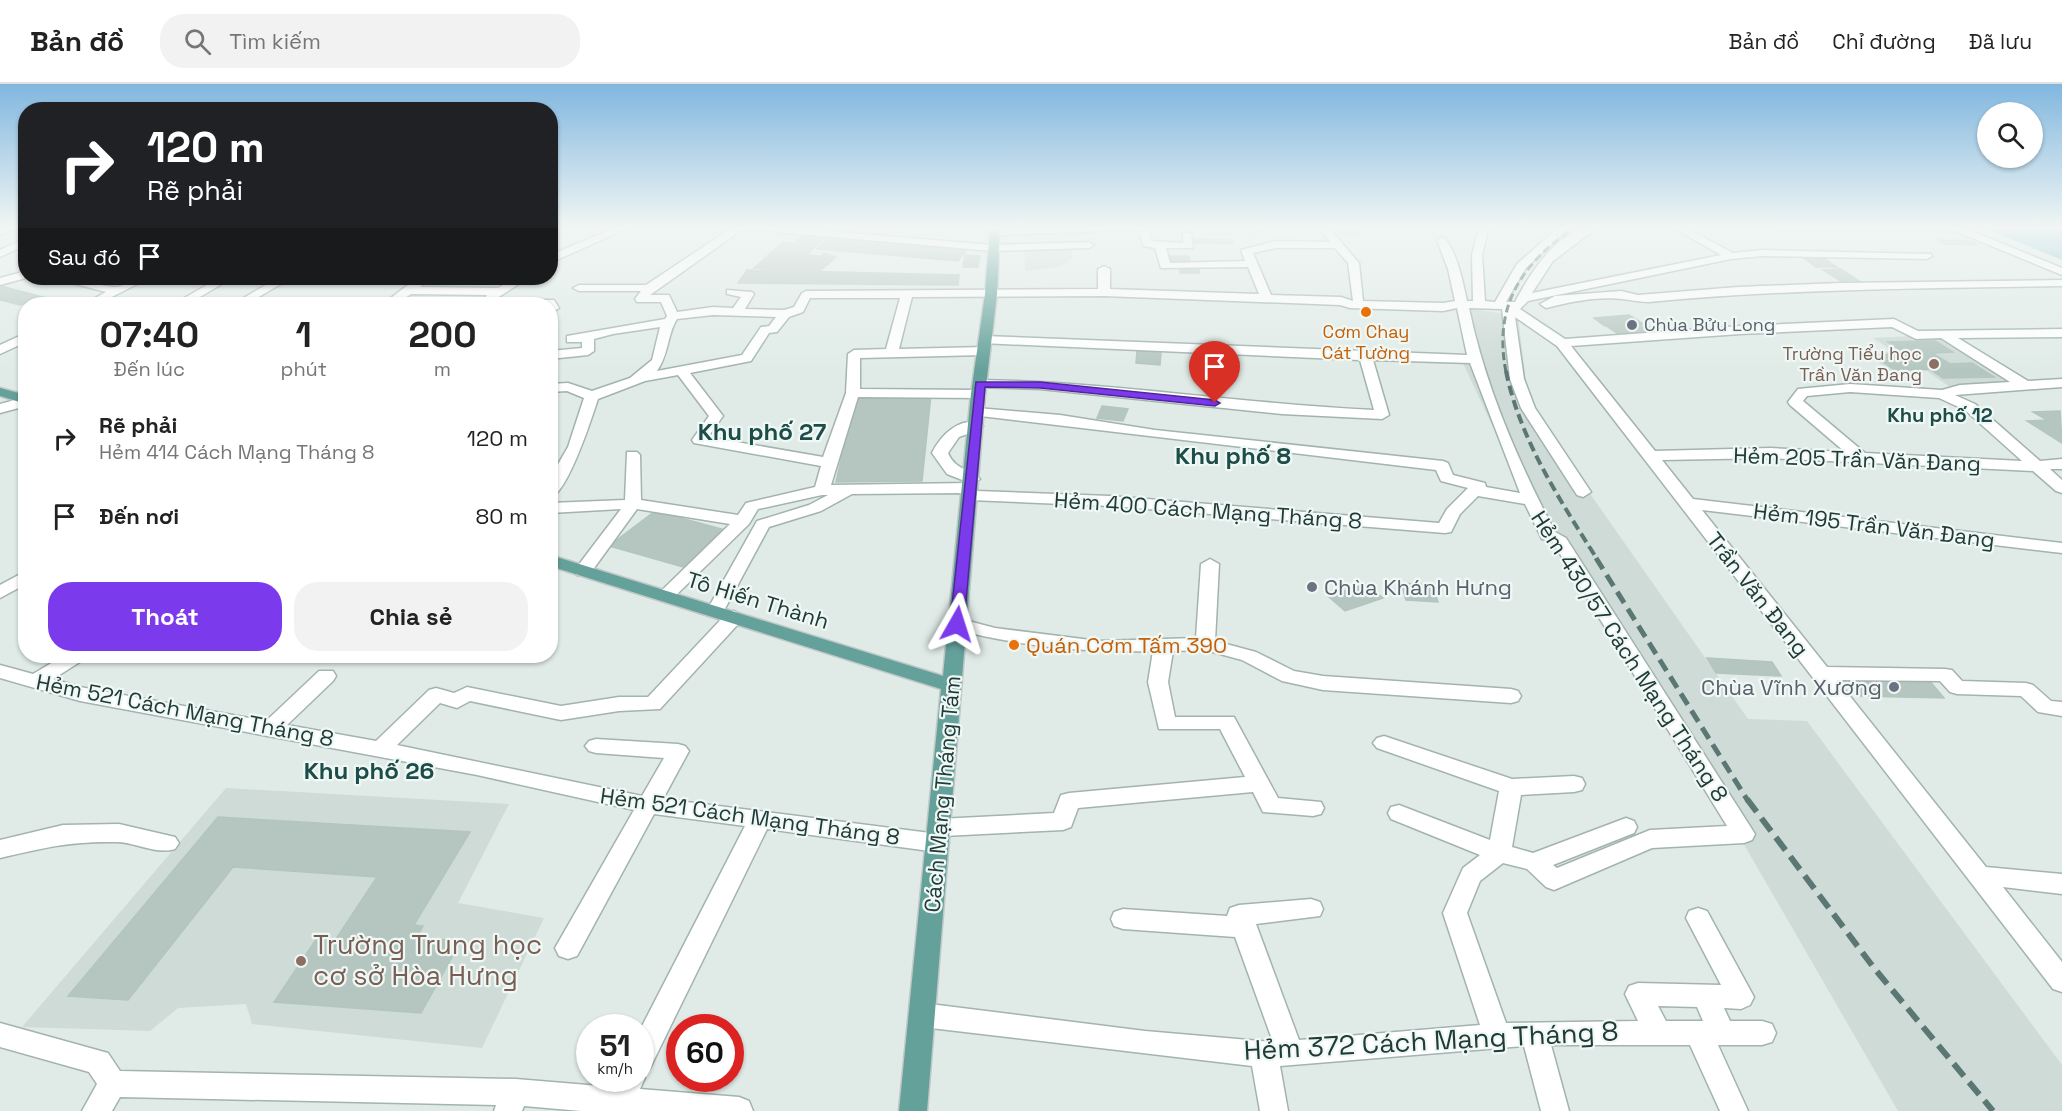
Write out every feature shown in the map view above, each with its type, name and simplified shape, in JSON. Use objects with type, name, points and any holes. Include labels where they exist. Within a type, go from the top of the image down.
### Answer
[{"type":"main road","name":"Cách Mạng Tháng Tám","points":[[913,1111],[951,685],[991,275]]},
{"type":"main road","points":[[0,392],[18,398]]},
{"type":"main road","name":"Tô Hiến Thành","points":[[558,564],[951,685]]},
{"type":"street","points":[[647,377],[659,361],[663,348],[662,333],[670,319],[665,298],[640,299],[649,288],[669,275]]},
{"type":"street","points":[[1104,275],[1104,292]]},
{"type":"street","points":[[1173,275],[1178,281]]},
{"type":"street","points":[[1178,281],[1185,275]]},
{"type":"street","points":[[1256,275],[1266,298]]},
{"type":"street","points":[[1355,275],[1358,299]]},
{"type":"street","points":[[1457,275],[1465,305]]},
{"type":"street","points":[[1465,305],[1472,275]]},
{"type":"street","points":[[1519,275],[1512,304],[1517,380],[1528,408],[1583,492]]},
{"type":"street","points":[[1512,304],[1534,275]]},
{"type":"street","points":[[1512,304],[1645,275]]},
{"type":"street","points":[[0,282],[18,276]]},
{"type":"street","points":[[571,339],[713,311],[784,314],[799,309],[806,295],[1104,292],[1178,281],[1266,298],[1341,301],[1358,299],[1465,305]]},
{"type":"street","points":[[1341,301],[1350,304],[1443,307],[1546,304],[1562,308],[1635,304],[1638,299],[1761,289],[2062,283]]},
{"type":"street","points":[[93,285],[117,291]]},
{"type":"street","points":[[105,297],[129,285]]},
{"type":"street","points":[[192,297],[214,285]]},
{"type":"street","points":[[251,297],[273,285]]},
{"type":"street","points":[[398,297],[415,285]]},
{"type":"street","points":[[491,297],[510,285]]},
{"type":"street","points":[[579,288],[649,288]]},
{"type":"street","points":[[408,290],[499,292]]},
{"type":"street","points":[[731,292],[748,294],[737,312]]},
{"type":"street","points":[[891,354],[907,295]]},
{"type":"street","name":"Trần Văn Ðang","points":[[1512,304],[1562,343],[1976,875],[2053,958],[2062,981]]},
{"type":"street","name":"Hẻm 430/57 Cách Mạng Tháng 8","points":[[1465,305],[1475,359],[1530,500],[1548,535],[1558,538],[1744,834],[1650,839],[1554,880],[1534,862]]},
{"type":"street","points":[[558,388],[568,387],[592,396],[647,377],[746,358],[765,330],[773,328],[784,314]]},
{"type":"street","points":[[1562,343],[1740,330],[1894,323],[1916,335],[2062,333]]},
{"type":"street","points":[[1944,335],[2025,386]]},
{"type":"street","points":[[558,354],[588,351],[588,337]]},
{"type":"street","points":[[0,350],[18,341]]},
{"type":"street","points":[[822,490],[829,463],[854,393],[854,354],[891,354],[984,346],[1116,344],[1366,357],[1475,359]]},
{"type":"street","points":[[854,393],[1040,385],[1282,410],[1382,415],[1366,357]]},
{"type":"street","points":[[681,370],[716,416],[699,440],[829,463]]},
{"type":"street","points":[[1860,457],[1796,402],[1803,392],[1850,388],[1942,394],[1960,389],[2060,384]]},
{"type":"street","points":[[1942,394],[1971,407],[2034,466],[2062,488]]},
{"type":"street","points":[[558,478],[575,447],[592,396]]},
{"type":"street","points":[[0,409],[18,403]]},
{"type":"street","points":[[971,487],[943,460],[940,453],[947,438],[954,432],[977,419],[1060,419],[1155,434],[1443,466],[1446,478],[1479,486],[1474,490]]},
{"type":"street","name":"Hẻm 205 Trần Văn Ðang","points":[[1652,456],[1770,453],[2034,466],[2062,464]]},
{"type":"street","points":[[584,571],[633,504],[632,455]]},
{"type":"street","name":"Hẻm 400 Cách Mạng Tháng 8","points":[[665,596],[743,521],[752,507],[822,490],[971,487],[1110,501],[1445,528],[1453,512],[1474,490]]},
{"type":"street","points":[[1474,490],[1530,500]]},
{"type":"street","points":[[380,749],[436,695],[457,701],[467,694],[561,714],[619,704],[653,704],[724,614],[763,524],[816,508],[846,491]]},
{"type":"street","name":"Hẻm 195 Trần Văn Ðang","points":[[1687,503],[2062,548]]},
{"type":"street","points":[[558,508],[633,504],[743,521]]},
{"type":"street","points":[[1205,644],[1210,564]]},
{"type":"street","points":[[0,593],[18,581]]},
{"type":"street","points":[[957,624],[995,634],[1099,647],[1205,644],[1248,656],[1289,676],[1323,683],[1511,696]]},
{"type":"street","points":[[1164,645],[1158,682],[1166,724],[1227,722],[1257,784],[1271,806],[1314,808]]},
{"type":"street","points":[[36,681],[65,663]]},
{"type":"street","name":"Hẻm 521 Cách Mạng Tháng 8","points":[[0,671],[80,694],[477,767],[647,806],[760,820],[938,835],[1063,821],[1069,801],[1257,784]]},
{"type":"street","points":[[1819,673],[1945,675],[1957,687],[2026,690],[2045,707],[2062,709]]},
{"type":"street","points":[[270,729],[326,676]]},
{"type":"street","points":[[1384,743],[1512,787],[1574,784]]},
{"type":"street","points":[[568,948],[678,751],[596,746]]},
{"type":"street","points":[[1497,1035],[1455,913],[1471,875],[1499,853],[1512,787]]},
{"type":"street","points":[[1399,813],[1499,853],[1534,862],[1626,827]]},
{"type":"street","points":[[654,1031],[760,820]]},
{"type":"street","points":[[0,849],[63,834],[119,833],[167,843]]},
{"type":"street","points":[[1976,875],[2062,884]]},
{"type":"street","points":[[1274,1111],[1277,1053],[1245,927],[1239,915],[1311,909]]},
{"type":"street","points":[[1657,1031],[1638,994],[1741,997],[1698,918]]},
{"type":"street","points":[[1123,919],[1245,927]]},
{"type":"street","points":[[1705,996],[1710,1032],[1734,1111]]},
{"type":"street","name":"Hẻm 372 Cách Mạng Tháng 8","points":[[922,1015],[1145,1043],[1277,1053],[1534,1033],[1657,1031],[1762,1033]]},
{"type":"street","points":[[1534,1033],[1555,1111]]},
{"type":"street","points":[[0,1035],[98,1062],[113,1084]]},
{"type":"street","points":[[113,1084],[338,1087],[512,1102],[606,1092]]},
{"type":"street","points":[[96,1111],[113,1084]]},
{"type":"street","points":[[636,1092],[739,1111]]},
{"type":"shaded area","points":[[1466,308],[1518,316],[1526,382],[1539,421],[1748,719],[1807,721],[2062,1065],[2062,1111],[1898,1111],[1638,661],[1496,434],[1463,363],[1475,342]]},
{"type":"shaded area","name":"Trường Tiểu học Trần Văn Đang","points":[[1933,335],[1957,346],[2016,384],[1950,387],[1927,371],[1892,372],[1866,353],[1894,352],[1873,338]]},
{"type":"shaded area","name":"Trường Trung học cơ sở Hòa Hưng","points":[[226,788],[509,804],[458,903],[544,918],[482,1048],[252,1024],[246,1004],[178,1008],[150,1031],[22,1027]]},
{"type":"building","points":[[744,275],[959,275],[958,285],[738,283]]},
{"type":"building","points":[[1831,275],[1850,275],[1862,283],[1844,283]]},
{"type":"building","points":[[0,286],[43,297],[18,297],[18,304],[0,300]]},
{"type":"building","name":"Chùa Bửu Long","points":[[1629,315],[1640,322],[1629,323],[1643,323],[1657,332],[1621,336],[1608,327],[1620,326],[1605,326],[1594,318]]},
{"type":"building","name":"Trường Tiểu học Trần Văn Đang","points":[[1935,341],[1953,352],[1932,353],[1950,364],[1972,363],[1994,377],[1943,378],[1930,369],[1895,370],[1873,355],[1907,354],[1888,342]]},
{"type":"building","points":[[1137,351],[1161,352],[1160,365],[1136,363]]},
{"type":"building","points":[[931,395],[922,481],[836,482],[855,396]]},
{"type":"building","points":[[1102,406],[1128,409],[1123,421],[1097,418]]},
{"type":"building","points":[[2060,411],[2062,443],[2027,421],[2047,420],[2033,412]]},
{"type":"building","points":[[655,511],[733,532],[690,569],[609,546]]},
{"type":"building","points":[[1401,583],[1433,585],[1438,602],[1406,600]]},
{"type":"building","points":[[1366,584],[1383,598],[1345,611],[1328,596]]},
{"type":"building","points":[[1707,658],[1772,662],[1781,676],[1716,673]]},
{"type":"building","name":"Chùa Vĩnh Xương","points":[[1844,678],[1928,679],[1944,698],[1860,696]]},
{"type":"building","points":[[218,817],[470,832],[414,925],[423,926],[416,938],[461,941],[421,1013],[274,1002],[317,938],[336,939],[377,877],[233,867],[128,1000],[68,996]]},
{"type":"railway","points":[[1506,372],[1503,348],[1504,327],[1508,307],[1515,289],[1524,275]]},
{"type":"railway","points":[[1506,371],[1512,396],[1531,445],[1556,492],[1597,559]]},
{"type":"railway","points":[[1596,558],[1748,801]]},
{"type":"railway","points":[[1747,799],[1874,968],[1993,1111]]},
{"type":"place","name":"Cơm Chay Cát Tường","points":[[1366,312]]},
{"type":"place","name":"Chùa Bửu Long","points":[[1632,325]]},
{"type":"place","name":"Trường Tiểu học Trần Văn Đang","points":[[1934,364]]},
{"type":"place","name":"Chùa Khánh Hưng","points":[[1312,587]]},
{"type":"place","name":"Quán Cơm Tấm 390","points":[[1014,645]]},
{"type":"place","name":"Chùa Vĩnh Xương","points":[[1894,687]]},
{"type":"place","name":"Trường Trung học cơ sở Hòa Hưng","points":[[301,961]]},
{"type":"district","name":"Khu phố 12","points":[[1940,415]]},
{"type":"district","name":"Khu phố 27","points":[[762,432]]},
{"type":"district","name":"Khu phố 8","points":[[1233,456]]},
{"type":"district","name":"Khu phố 26","points":[[369,771]]},
{"type":"route","points":[[957,624],[980,384],[1040,385],[1103,390],[1215,403]]}]
